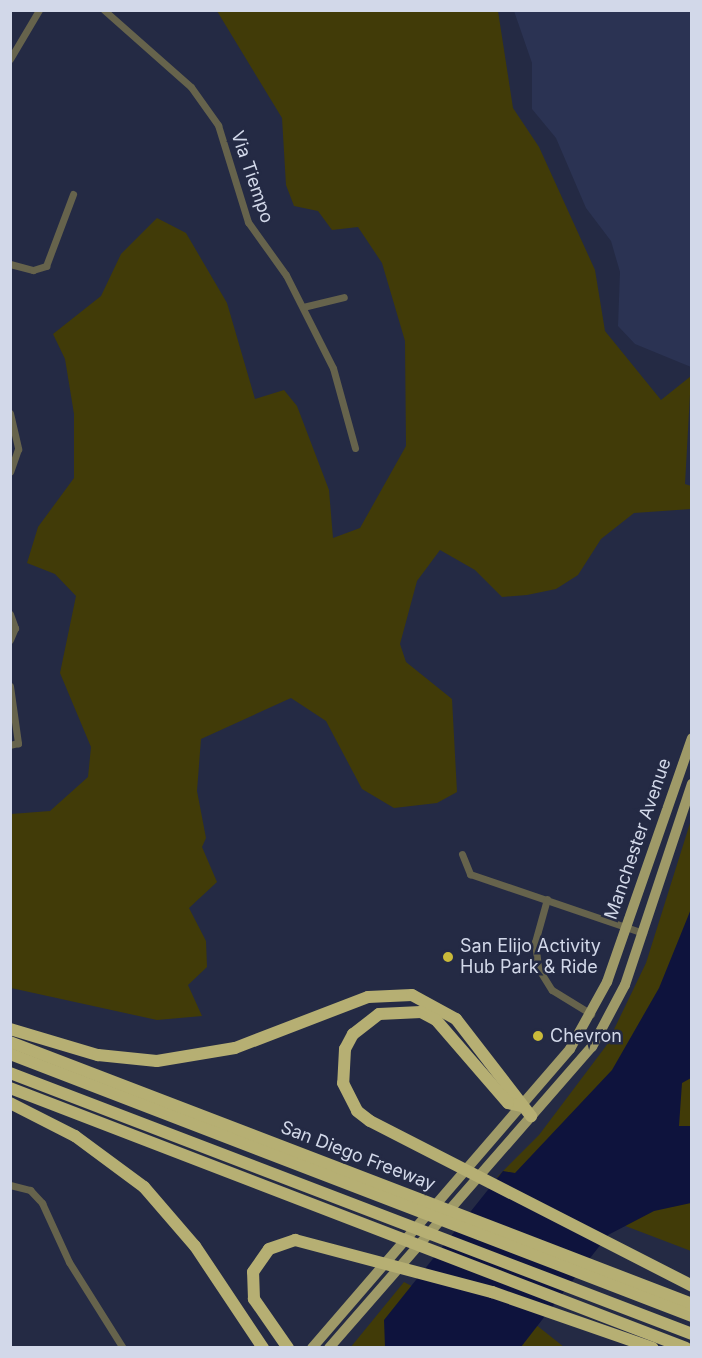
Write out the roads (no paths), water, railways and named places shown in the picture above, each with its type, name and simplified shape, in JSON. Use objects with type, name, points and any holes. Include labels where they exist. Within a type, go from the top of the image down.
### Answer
[{"type":"highway","points":[[10,1029],[98,1055],[157,1061],[234,1048],[368,997],[412,995],[456,1019],[517,1093],[521,1106],[531,1116]]},
{"type":"highway","points":[[521,1106],[508,1103],[428,1016],[401,1009],[365,1022],[353,1034],[341,1065],[348,1097],[370,1121],[448,1166],[626,1251],[692,1286]]},
{"type":"highway","name":"San Diego Freeway","points":[[10,1042],[420,1200],[604,1277],[692,1304]]},
{"type":"highway","points":[[10,1054],[412,1210],[604,1277],[692,1316]]},
{"type":"highway","points":[[10,1073],[686,1347]]},
{"type":"highway","points":[[10,1088],[692,1334]]},
{"type":"highway","points":[[10,1103],[75,1136],[144,1187],[195,1246],[263,1347]]},
{"type":"highway","points":[[288,1347],[254,1299],[253,1272],[260,1257],[289,1240],[356,1252],[653,1347]]},
{"type":"main road","name":"Manchester Avenue","points":[[312,1347],[570,1049],[591,1014],[692,738]]},
{"type":"main road","name":"Manchester Avenue","points":[[329,1347],[592,1047],[626,985],[692,784]]},
{"type":"street","points":[[10,58],[39,10]]},
{"type":"street","name":"Via Tiempo","points":[[104,10],[209,110],[234,165],[248,222],[303,307],[333,368],[355,448]]},
{"type":"street","points":[[10,264],[33,270],[46,266],[73,194]]},
{"type":"street","points":[[303,307],[344,297]]},
{"type":"street","points":[[10,414],[18,449],[10,472]]},
{"type":"street","points":[[10,614],[15,628],[10,640]]},
{"type":"street","points":[[10,686],[14,744]]},
{"type":"street","points":[[462,854],[470,874],[644,933]]},
{"type":"street","points":[[547,899],[535,942],[538,968],[552,990],[591,1014]]},
{"type":"street","points":[[10,1185],[30,1191],[42,1203],[69,1262],[123,1347]]},
{"type":"place","name":"San Elijo Activity Hub Park & Ride","points":[[448,957]]},
{"type":"place","name":"Chevron","points":[[538,1036]]}]
